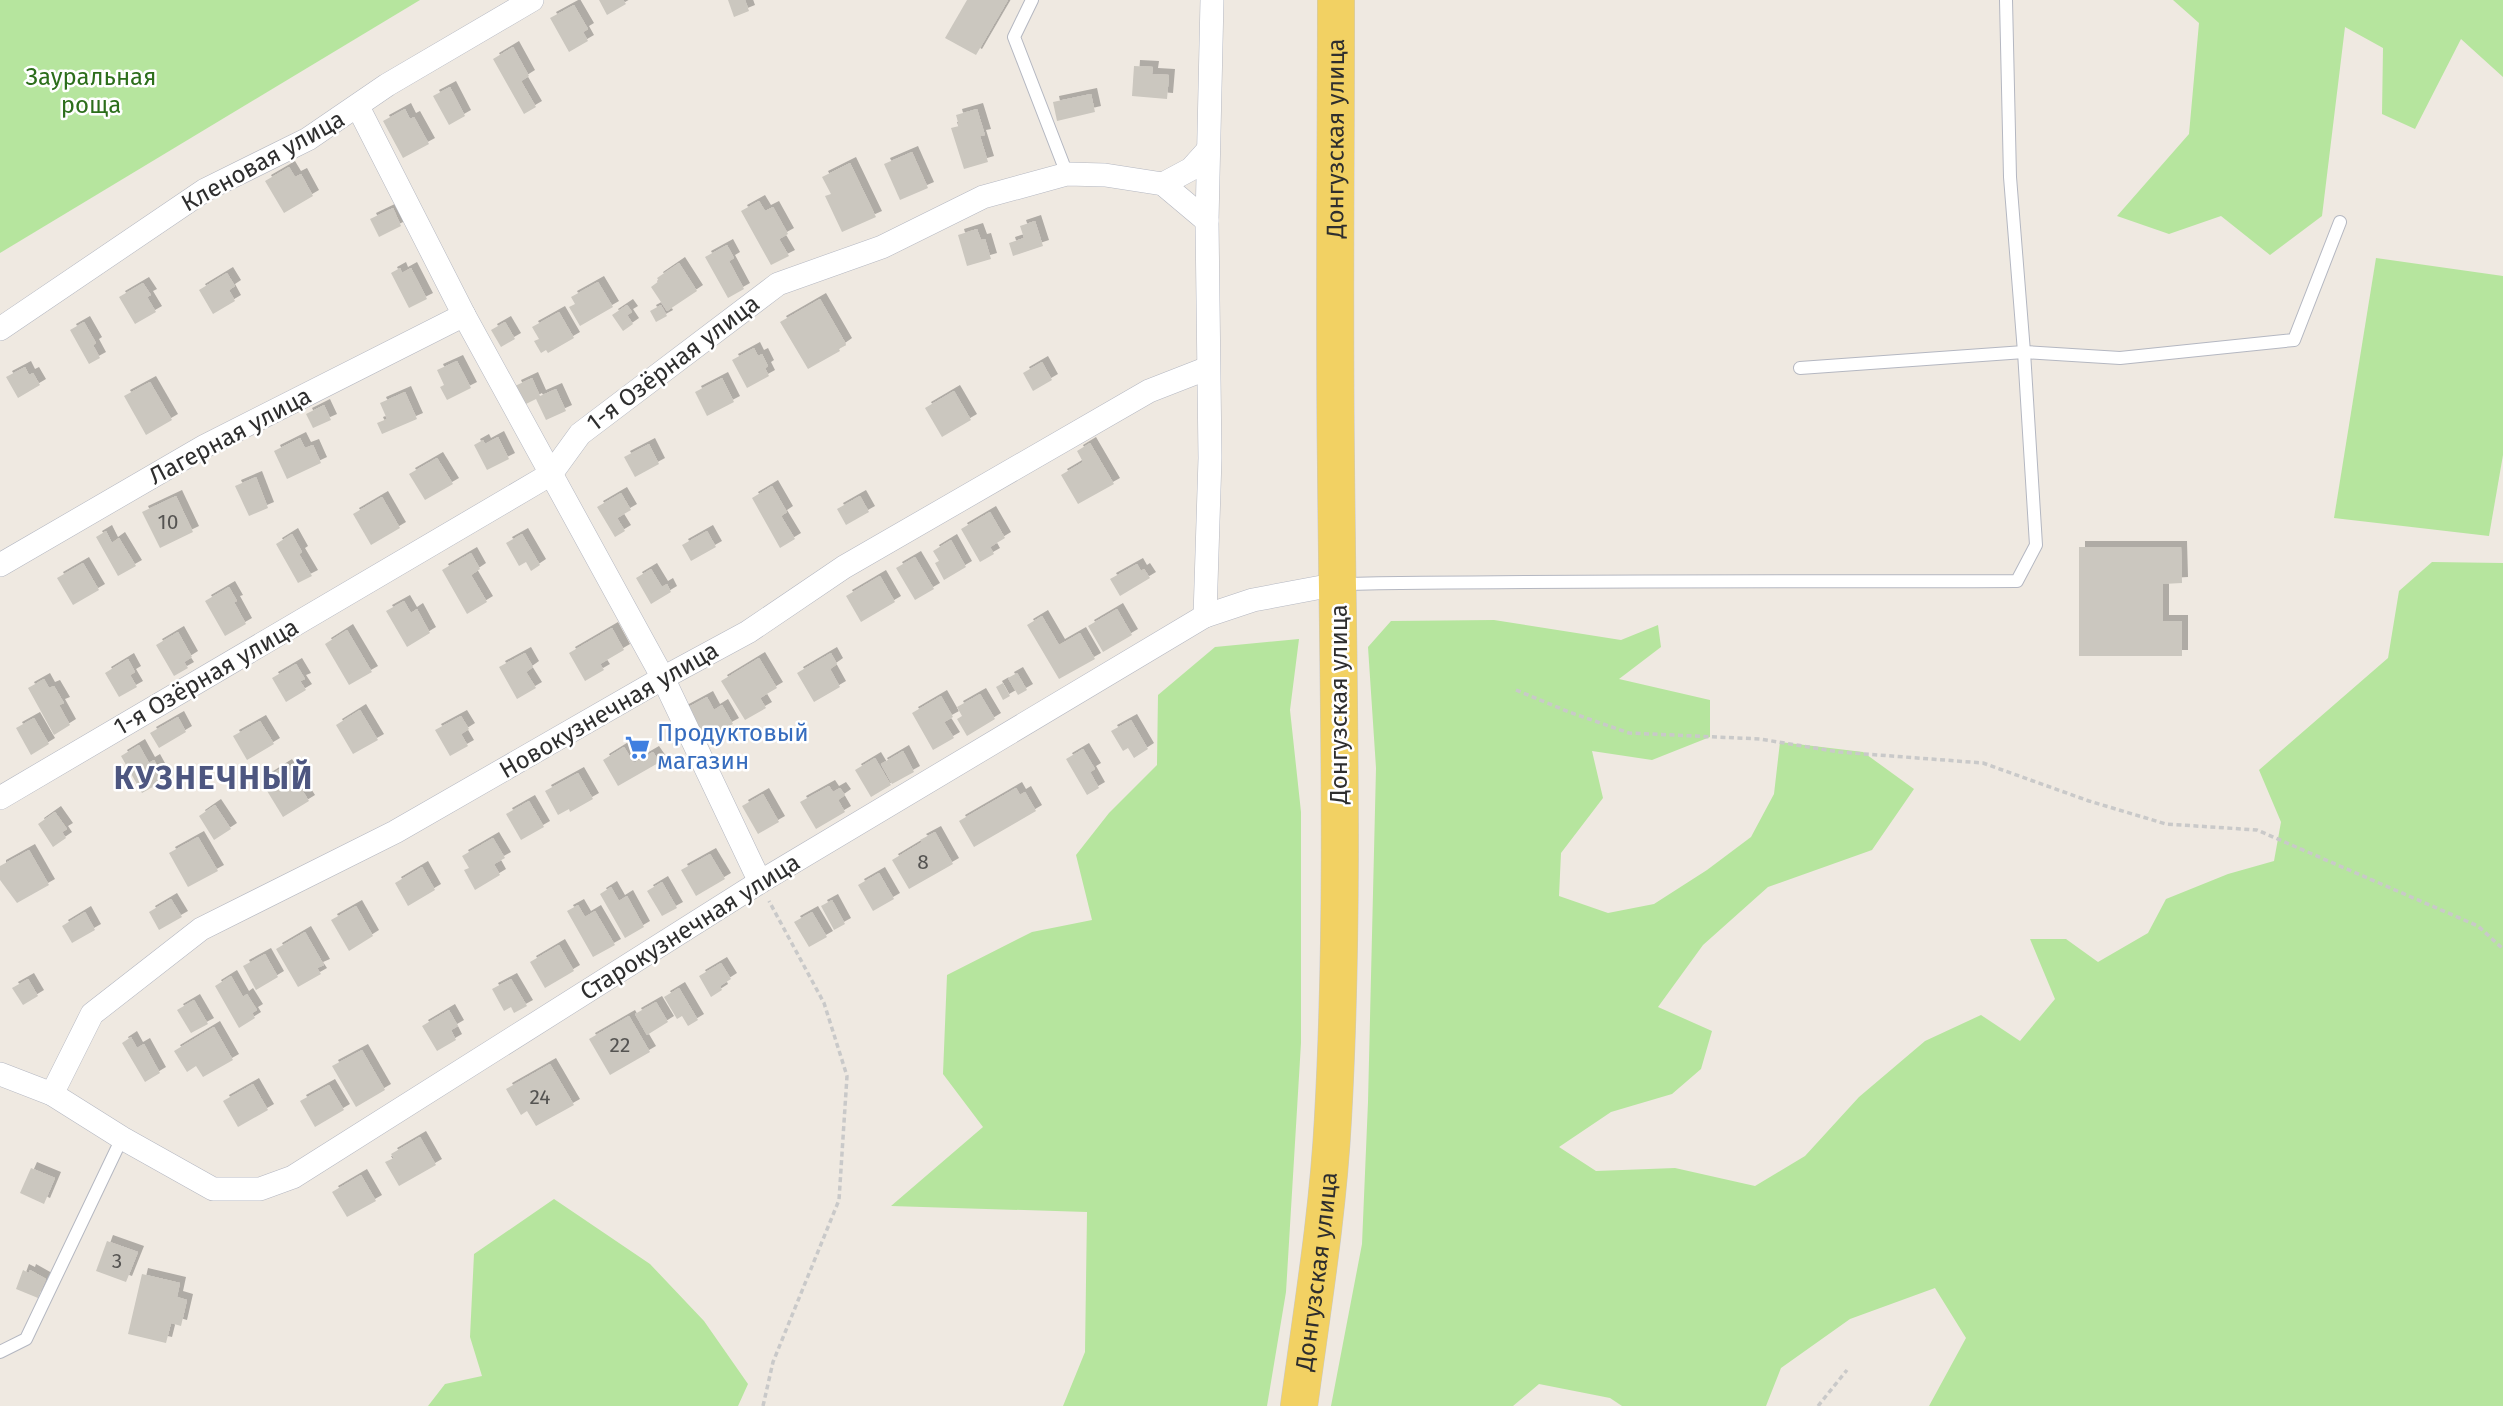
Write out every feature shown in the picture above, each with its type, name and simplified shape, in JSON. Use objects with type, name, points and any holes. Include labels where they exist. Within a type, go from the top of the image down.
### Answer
[{"type":"main road","name":"Донгузская улица","points":[[1299,1406],[1319,1261],[1333,1120],[1339,948],[1336,0]]},
{"type":"street","name":"Кленовая улица","points":[[0,329],[205,190],[308,139],[387,85],[532,0]]},
{"type":"street","points":[[1205,616],[1210,458],[1207,221],[1212,0]]},
{"type":"street","points":[[358,107],[464,315],[663,678],[760,882]]},
{"type":"street","points":[[1207,221],[1163,184],[1191,169],[1208,150]]},
{"type":"street","name":"1-я Озёрная улица","points":[[0,798],[551,474],[580,434],[778,284],[883,247],[983,197],[1067,174],[1105,175],[1163,184]]},
{"type":"street","name":"Лагерная улица","points":[[0,565],[205,446],[464,315]]},
{"type":"street","name":"Новокузнечная улица","points":[[52,1094],[92,1014],[201,929],[395,832],[748,632],[844,567],[1149,391],[1208,368]]},
{"type":"street","name":"Старокузнечная улица","points":[[0,1074],[52,1094],[122,1138],[213,1189],[260,1189],[293,1177],[760,882],[1205,616],[1253,600],[1338,584]]},
{"type":"lane","points":[[1032,0],[1014,37],[1067,174]]},
{"type":"lane","points":[[1338,584],[2017,580],[2036,544],[2010,177],[2006,0]]},
{"type":"lane","points":[[1800,368],[2024,352],[2120,358],[2294,340],[2340,222]]},
{"type":"lane","points":[[0,1352],[26,1339],[122,1138]]},
{"type":"path","points":[[1516,690],[1629,733],[1760,739],[1839,752],[1983,763],[2166,824],[2258,830],[2478,926],[2503,949]]},
{"type":"path","points":[[760,882],[824,1003],[848,1076],[839,1200],[773,1363],[763,1406]]},
{"type":"path","points":[[1818,1406],[1847,1370]]},
{"type":"green space","name":"Зауральная роща","points":[[0,0],[420,0],[0,253]]},
{"type":"green space","points":[[2173,0],[2503,0],[2503,77],[2461,39],[2415,129],[2382,114],[2383,48],[2345,27],[2322,216],[2270,255],[2221,216],[2169,234],[2117,216],[2189,134],[2199,23]]},
{"type":"green space","points":[[2376,258],[2503,276],[2503,455],[2489,536],[2334,518]]},
{"type":"green space","points":[[2432,562],[2503,563],[2503,1406],[1929,1406],[1966,1338],[1935,1288],[1850,1319],[1781,1368],[1766,1406],[1622,1406],[1610,1398],[1539,1384],[1513,1406],[1331,1406],[1362,1244],[1376,768],[1368,647],[1391,621],[1494,620],[1621,640],[1658,625],[1661,647],[1619,679],[1710,700],[1710,737],[1652,760],[1592,751],[1603,798],[1561,853],[1559,896],[1608,913],[1654,904],[1707,870],[1751,837],[1774,794],[1780,742],[1863,752],[1914,789],[1872,850],[1768,887],[1703,945],[1658,1007],[1712,1031],[1701,1069],[1672,1094],[1611,1112],[1559,1147],[1596,1171],[1675,1168],[1755,1186],[1805,1156],[1859,1097],[1925,1041],[1981,1015],[2020,1041],[2055,999],[2030,939],[2066,939],[2098,962],[2148,933],[2166,899],[2228,874],[2274,861],[2281,822],[2259,770],[2388,658],[2399,591]]},
{"type":"green space","points":[[1299,639],[1290,710],[1301,812],[1301,1043],[1286,1292],[1267,1406],[1063,1406],[1085,1352],[1087,1212],[891,1206],[983,1127],[943,1074],[947,975],[1032,932],[1092,920],[1076,855],[1109,813],[1157,765],[1158,695],[1215,647]]},
{"type":"green space","points":[[554,1199],[650,1264],[704,1321],[748,1384],[738,1406],[428,1406],[445,1384],[482,1376],[470,1337],[474,1254]]},
{"type":"building","points":[[599,0],[623,0],[626,4],[607,15]]},
{"type":"building","points":[[728,0],[745,0],[749,11],[734,17]]},
{"type":"building","points":[[967,0],[1008,0],[976,55],[945,38]]},
{"type":"building","points":[[574,5],[588,29],[583,32],[588,41],[569,52],[550,18]]},
{"type":"building","points":[[513,47],[529,76],[521,81],[536,107],[524,114],[493,59]]},
{"type":"building","points":[[1134,66],[1153,67],[1152,74],[1169,75],[1167,99],[1132,96]]},
{"type":"building","points":[[450,87],[465,116],[449,125],[433,96]]},
{"type":"building","points":[[1091,94],[1095,112],[1057,121],[1053,102]]},
{"type":"building","points":[[405,109],[410,119],[414,117],[429,144],[403,158],[383,121]]},
{"type":"building","points":[[977,109],[985,135],[980,136],[988,162],[964,169],[951,128],[959,126],[956,115]]},
{"type":"building","points":[[912,152],[928,188],[900,200],[884,164]]},
{"type":"building","points":[[850,163],[876,217],[842,232],[825,196],[831,194],[822,177]]},
{"type":"building","points":[[289,167],[295,177],[301,174],[313,196],[284,213],[265,181]]},
{"type":"building","points":[[759,201],[765,211],[773,207],[788,234],[779,239],[789,256],[771,265],[741,211]]},
{"type":"building","points":[[393,208],[401,226],[379,237],[370,219]]},
{"type":"building","points":[[1035,221],[1043,246],[1013,256],[1009,243],[1024,238],[1020,226]]},
{"type":"building","points":[[977,229],[981,240],[985,239],[991,259],[967,266],[958,235]]},
{"type":"building","points":[[727,245],[734,258],[729,261],[744,289],[728,298],[705,257]]},
{"type":"building","points":[[679,263],[697,291],[667,311],[651,287],[659,281],[657,278]]},
{"type":"building","points":[[400,268],[402,273],[411,268],[427,299],[409,308],[391,273]]},
{"type":"building","points":[[227,273],[235,286],[229,290],[235,301],[213,314],[199,290]]},
{"type":"building","points":[[598,282],[613,307],[580,326],[569,307],[575,304],[571,297]]},
{"type":"building","points":[[143,283],[151,295],[147,297],[156,312],[135,324],[119,297]]},
{"type":"building","points":[[820,299],[846,344],[840,351],[808,369],[780,322]]},
{"type":"building","points":[[627,305],[632,312],[627,315],[633,324],[623,331],[612,315]]},
{"type":"building","points":[[661,305],[667,316],[656,322],[650,311]]},
{"type":"building","points":[[559,312],[574,338],[548,353],[546,350],[541,353],[534,341],[539,339],[532,327]]},
{"type":"building","points":[[84,322],[96,343],[93,345],[100,358],[89,364],[70,330]]},
{"type":"building","points":[[505,322],[515,339],[501,347],[491,330]]},
{"type":"building","points":[[754,348],[758,356],[762,354],[769,376],[747,388],[732,360]]},
{"type":"building","points":[[457,361],[471,388],[447,400],[440,387],[444,385],[437,370]]},
{"type":"building","points":[[1042,362],[1052,380],[1033,391],[1023,373]]},
{"type":"building","points":[[25,367],[29,375],[33,373],[40,385],[18,398],[6,377]]},
{"type":"building","points":[[532,378],[540,396],[556,389],[566,411],[546,420],[536,399],[524,405],[515,386]]},
{"type":"building","points":[[722,378],[734,402],[707,416],[695,392]]},
{"type":"building","points":[[150,382],[172,420],[146,435],[124,396]]},
{"type":"building","points":[[954,391],[971,420],[942,437],[925,408]]},
{"type":"building","points":[[405,392],[417,419],[382,434],[377,423],[387,419],[380,403]]},
{"type":"building","points":[[324,405],[331,420],[313,428],[306,414]]},
{"type":"building","points":[[498,437],[509,459],[487,470],[474,445],[483,440],[485,444]]},
{"type":"building","points":[[300,438],[305,448],[313,445],[321,463],[287,479],[274,451]]},
{"type":"building","points":[[1090,443],[1114,484],[1078,504],[1061,475],[1083,462],[1077,451]]},
{"type":"building","points":[[649,444],[659,464],[635,477],[624,457]]},
{"type":"building","points":[[437,458],[453,484],[425,500],[409,474]]},
{"type":"building","points":[[256,477],[268,508],[249,516],[235,486]]},
{"type":"building","points":[[772,486],[787,512],[781,516],[795,539],[780,548],[752,498]]},
{"type":"building","points":[[621,493],[631,510],[617,518],[625,531],[615,537],[597,507]]},
{"type":"building","points":[[176,496],[193,532],[160,548],[142,512]]},
{"type":"building","points":[[860,496],[869,512],[846,525],[837,509]]},
{"type":"building","points":[[382,497],[400,528],[371,545],[353,514]]},
{"type":"building","points":[[990,512],[1005,538],[990,547],[994,554],[980,562],[961,529]]},
{"type":"building","points":[[106,531],[112,543],[119,538],[136,566],[118,576],[96,537]]},
{"type":"building","points":[[707,531],[716,547],[691,561],[682,545]]},
{"type":"building","points":[[292,534],[302,552],[299,554],[312,576],[298,583],[276,544]]},
{"type":"building","points":[[522,534],[540,565],[531,571],[526,562],[519,566],[506,543]]},
{"type":"building","points":[[951,540],[966,567],[944,580],[935,563],[939,561],[933,551]]},
{"type":"building","points":[[2079,547],[2181,547],[2182,583],[2163,584],[2163,621],[2182,621],[2182,656],[2079,656]]},
{"type":"building","points":[[471,553],[480,569],[471,575],[487,602],[467,614],[442,570]]},
{"type":"building","points":[[915,557],[934,589],[915,600],[896,568]]},
{"type":"building","points":[[83,563],[99,590],[73,605],[57,578]]},
{"type":"building","points":[[1137,564],[1150,578],[1120,596],[1110,579]]},
{"type":"building","points":[[651,569],[662,587],[667,584],[671,592],[651,604],[636,578]]},
{"type":"building","points":[[880,576],[895,602],[861,622],[846,596]]},
{"type":"building","points":[[229,587],[246,624],[225,636],[205,601]]},
{"type":"building","points":[[404,601],[411,613],[417,609],[430,633],[407,647],[386,611]]},
{"type":"building","points":[[1117,609],[1132,635],[1103,652],[1088,626]]},
{"type":"building","points":[[1042,616],[1059,645],[1080,633],[1095,659],[1059,679],[1027,625]]},
{"type":"building","points":[[612,628],[624,650],[600,664],[604,670],[585,681],[569,653]]},
{"type":"building","points":[[347,630],[372,672],[349,685],[325,644]]},
{"type":"building","points":[[178,632],[192,657],[184,662],[188,668],[174,676],[156,645]]},
{"type":"building","points":[[525,653],[533,667],[526,672],[536,688],[517,699],[499,667]]},
{"type":"building","points":[[831,653],[837,664],[830,669],[840,687],[814,702],[797,673]]},
{"type":"building","points":[[759,658],[777,688],[760,698],[766,708],[745,720],[721,681]]},
{"type":"building","points":[[128,659],[135,672],[130,675],[137,687],[119,697],[105,673]]},
{"type":"building","points":[[296,664],[305,679],[300,681],[306,690],[286,702],[272,678]]},
{"type":"building","points":[[1017,673],[1027,690],[1018,695],[1008,678]]},
{"type":"building","points":[[44,679],[49,688],[54,686],[64,703],[59,705],[70,725],[54,735],[28,688]]},
{"type":"building","points":[[1003,683],[1010,696],[1003,700],[996,687]]},
{"type":"building","points":[[980,694],[995,719],[967,736],[957,719],[962,716],[957,707]]},
{"type":"building","points":[[941,696],[953,717],[944,722],[954,738],[933,750],[912,713]]},
{"type":"building","points":[[707,697],[714,710],[722,705],[733,724],[698,743],[681,711]]},
{"type":"building","points":[[360,710],[378,740],[353,754],[336,725]]},
{"type":"building","points":[[461,716],[469,729],[461,734],[468,746],[450,756],[435,730]]},
{"type":"building","points":[[178,717],[186,732],[159,748],[150,733]]},
{"type":"building","points":[[34,718],[49,744],[31,755],[16,728]]},
{"type":"building","points":[[1131,720],[1148,749],[1134,758],[1128,748],[1123,751],[1111,731]]},
{"type":"building","points":[[260,721],[274,744],[247,760],[233,736]]},
{"type":"building","points":[[139,745],[149,763],[154,760],[165,780],[142,793],[121,756]]},
{"type":"building","points":[[624,747],[634,763],[653,752],[660,762],[618,786],[603,760]]},
{"type":"building","points":[[1083,749],[1095,769],[1090,772],[1099,788],[1087,795],[1066,759]]},
{"type":"building","points":[[903,751],[914,772],[892,784],[881,764]]},
{"type":"building","points":[[875,758],[891,785],[871,797],[855,770]]},
{"type":"building","points":[[286,765],[309,801],[283,817],[261,781]]},
{"type":"building","points":[[578,773],[593,799],[570,812],[569,809],[558,815],[545,791]]},
{"type":"building","points":[[829,786],[833,792],[840,788],[845,795],[838,800],[845,812],[816,829],[800,802]]},
{"type":"building","points":[[1016,788],[1020,795],[1025,792],[1036,811],[974,847],[959,821]]},
{"type":"building","points":[[763,794],[779,822],[758,834],[742,806]]},
{"type":"building","points":[[529,801],[544,827],[521,840],[506,814]]},
{"type":"building","points":[[215,805],[231,829],[214,840],[199,816]]},
{"type":"building","points":[[55,812],[67,829],[62,832],[66,838],[53,847],[38,824]]},
{"type":"building","points":[[935,832],[953,864],[909,889],[892,860]]},
{"type":"building","points":[[198,837],[218,871],[188,887],[169,853]]},
{"type":"building","points":[[493,838],[505,858],[494,864],[500,875],[475,890],[464,870],[469,868],[462,856]]},
{"type":"building","points":[[29,850],[49,885],[17,903],[0,880],[0,866]]},
{"type":"building","points":[[710,854],[725,879],[696,896],[681,870]]},
{"type":"building","points":[[422,867],[435,890],[408,906],[395,883]]},
{"type":"building","points":[[879,873],[894,899],[873,911],[858,885]]},
{"type":"building","points":[[662,882],[677,908],[662,916],[647,891]]},
{"type":"building","points":[[611,887],[619,901],[627,896],[644,927],[625,938],[600,894]]},
{"type":"building","points":[[171,899],[182,917],[159,930],[149,912]]},
{"type":"building","points":[[832,900],[845,924],[834,930],[821,906]]},
{"type":"building","points":[[578,905],[585,917],[595,911],[615,945],[593,957],[567,911]]},
{"type":"building","points":[[356,906],[373,936],[349,951],[331,920]]},
{"type":"building","points":[[85,912],[95,930],[72,943],[62,926]]},
{"type":"building","points":[[812,912],[827,937],[809,947],[794,922]]},
{"type":"building","points":[[305,932],[324,965],[317,968],[321,974],[298,987],[276,949]]},
{"type":"building","points":[[559,945],[574,971],[545,988],[530,962]]},
{"type":"building","points":[[265,954],[278,977],[256,990],[243,966]]},
{"type":"building","points":[[721,963],[731,979],[720,986],[722,990],[711,997],[699,976]]},
{"type":"building","points":[[231,976],[243,997],[247,994],[257,1010],[252,1013],[255,1018],[239,1028],[215,986]]},
{"type":"building","points":[[28,979],[38,996],[23,1005],[12,988]]},
{"type":"building","points":[[511,979],[527,1006],[514,1013],[511,1007],[504,1011],[492,989]]},
{"type":"building","points":[[679,988],[698,1020],[688,1026],[682,1016],[677,1019],[664,997]]},
{"type":"building","points":[[194,1000],[208,1024],[191,1033],[177,1010]]},
{"type":"building","points":[[656,1002],[668,1022],[647,1035],[635,1014]]},
{"type":"building","points":[[449,1010],[458,1026],[451,1030],[456,1040],[437,1051],[422,1026]]},
{"type":"building","points":[[629,1016],[650,1052],[610,1075],[589,1039]]},
{"type":"building","points":[[214,1027],[233,1060],[203,1077],[196,1066],[187,1072],[174,1051]]},
{"type":"building","points":[[131,1037],[137,1048],[144,1044],[160,1073],[145,1082],[122,1043]]},
{"type":"building","points":[[362,1050],[385,1090],[356,1107],[332,1066]]},
{"type":"building","points":[[550,1064],[574,1105],[536,1126],[527,1111],[521,1115],[506,1089]]},
{"type":"building","points":[[253,1084],[268,1110],[238,1127],[223,1101]]},
{"type":"building","points":[[329,1085],[344,1110],[315,1127],[300,1101]]},
{"type":"building","points":[[420,1137],[436,1165],[399,1186],[385,1162],[394,1158],[391,1154]]},
{"type":"building","points":[[31,1168],[55,1178],[44,1204],[20,1193]]},
{"type":"building","points":[[361,1175],[376,1201],[347,1217],[332,1192]]},
{"type":"building","points":[[107,1241],[138,1252],[126,1282],[96,1271]]},
{"type":"building","points":[[23,1270],[29,1273],[30,1270],[46,1279],[38,1298],[16,1289]]},
{"type":"building","points":[[142,1274],[180,1283],[177,1297],[187,1300],[181,1326],[171,1323],[166,1343],[128,1334]]},
{"type":"place","name":"Продуктовый магазин","points":[[637,747]]},
{"type":"district","name":"КУЗНЕЧНЫЙ","points":[[214,778]]}]
